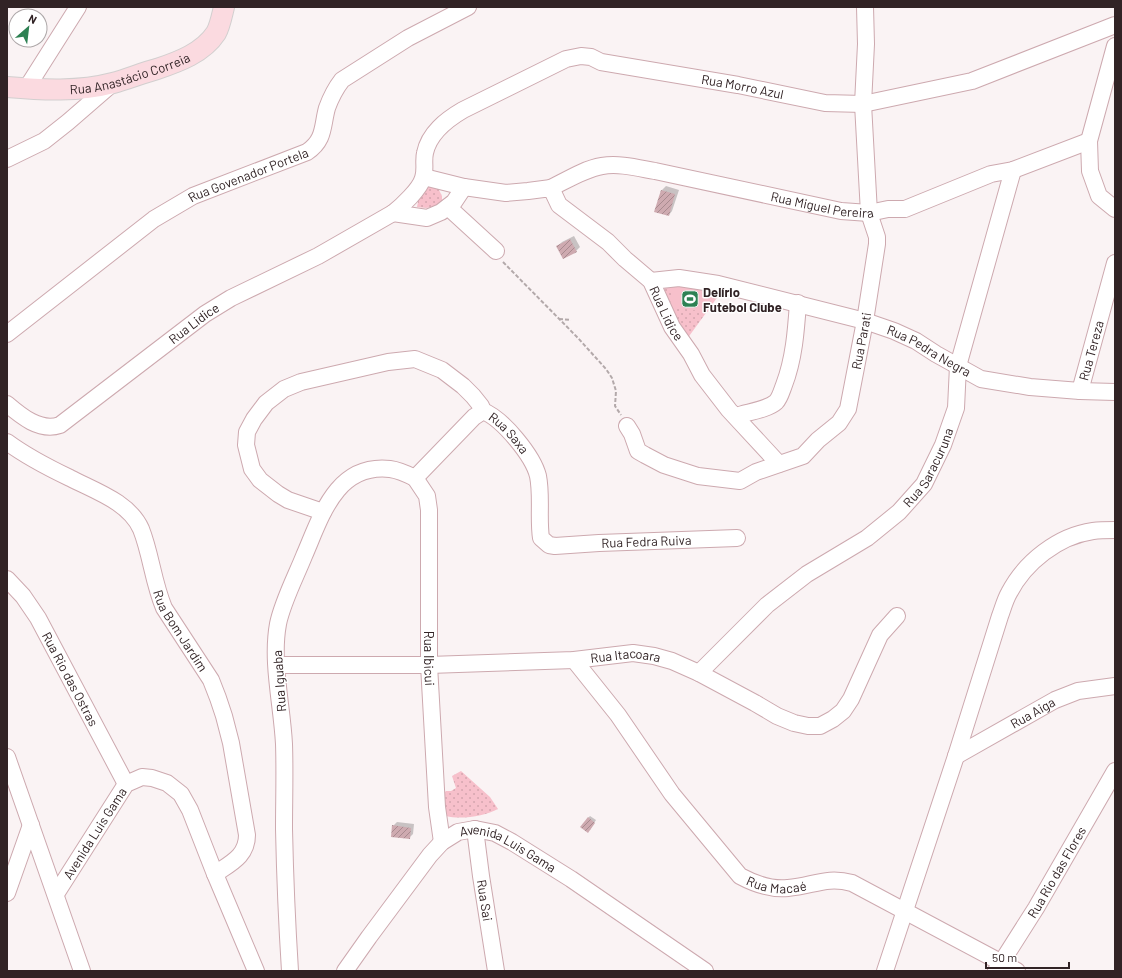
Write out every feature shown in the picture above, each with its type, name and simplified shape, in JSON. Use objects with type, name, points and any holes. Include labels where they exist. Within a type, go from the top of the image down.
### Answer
[{"type":"main road","name":"Rua Anastácio Correia","points":[[17,88],[57,90],[113,83],[186,58],[204,45],[216,33],[224,7]]},
{"type":"street","points":[[17,88],[78,7]]},
{"type":"street","name":"Rua Govenador Portela","points":[[7,334],[154,219],[175,206],[192,196],[307,152],[315,147],[322,134],[331,98],[342,80],[408,38],[468,7]]},
{"type":"street","name":"Rua Parati","points":[[627,426],[632,434],[638,451],[664,465],[698,476],[740,481],[756,472],[803,456],[818,440],[839,424],[848,409],[865,321],[877,244],[877,236],[869,213],[863,104],[866,44],[865,7]]},
{"type":"street","name":"Rua Morro Azul","points":[[422,181],[424,154],[428,144],[442,124],[463,110],[573,56],[591,57],[601,62],[738,85],[825,103],[863,104],[972,81],[1115,25]]},
{"type":"street","points":[[1115,46],[1089,141],[1090,171],[1099,196],[1115,209]]},
{"type":"street","points":[[7,159],[44,140],[68,122],[113,83]]},
{"type":"street","name":"Rua Miguel Pereira","points":[[550,188],[583,171],[603,166],[625,166],[841,211],[869,213],[888,209],[905,209],[991,174],[1013,170],[1089,141]]},
{"type":"street","name":"Rua Saracuruna","points":[[699,673],[767,605],[807,574],[867,538],[899,512],[924,484],[943,444],[956,408],[958,366],[1013,170]]},
{"type":"street","points":[[422,181],[506,193],[550,188]]},
{"type":"street","name":"Rua Lidice","points":[[7,404],[29,421],[39,425],[54,427],[60,425],[205,314],[231,298],[318,256],[393,213],[401,207],[422,181]]},
{"type":"street","points":[[393,213],[427,218],[448,207],[454,202],[464,187]]},
{"type":"street","name":"Rua Lidice","points":[[550,188],[559,205],[608,242],[651,281],[672,327],[691,354],[702,375],[729,410],[779,464]]},
{"type":"street","points":[[448,207],[496,251]]},
{"type":"street","name":"Rua Tereza","points":[[1080,391],[1115,263]]},
{"type":"street","name":"Rua Pedra Negra","points":[[651,281],[679,278],[718,284],[865,321],[894,331],[916,341],[981,379],[1030,387],[1115,392]]},
{"type":"street","points":[[736,416],[761,409],[776,402],[782,392],[791,366],[794,350],[798,303]]},
{"type":"street","points":[[322,512],[288,500],[278,494],[260,480],[252,469],[246,445],[247,432],[266,402],[284,389],[301,382],[388,362],[415,359],[442,370],[464,386],[474,396],[483,411]]},
{"type":"street","name":"Rua Saxa","points":[[415,478],[474,417],[483,411],[491,414],[506,427],[533,466],[537,476],[540,492],[539,514],[541,538],[549,545],[555,546]]},
{"type":"street","name":"Rua Bom Jardim","points":[[7,442],[24,453],[112,500],[133,516],[140,528],[159,596],[164,608],[211,680],[224,716],[231,743],[247,835],[247,844],[245,850],[236,860],[215,874]]},
{"type":"street","name":"Rua Iguaba","points":[[290,971],[284,829],[284,744],[277,665],[278,623],[322,512],[333,495],[344,483],[359,473],[375,469],[390,469],[415,478]]},
{"type":"street","name":"Rua Ibicui","points":[[415,478],[427,496],[429,510],[430,665],[437,807],[442,842]]},
{"type":"street","points":[[885,971],[1008,594],[1020,576],[1034,560],[1051,548],[1070,538],[1092,531],[1115,530]]},
{"type":"street","name":"Rua Fedra Ruiva","points":[[555,546],[737,538]]},
{"type":"street","name":"Rua Rio das Ostras","points":[[7,579],[23,596],[38,618],[126,784]]},
{"type":"street","name":"Rua Itacoara","points":[[277,665],[430,665],[574,660],[627,654],[647,655],[672,661],[699,673],[777,716],[794,723],[808,726],[820,726],[834,720],[851,700],[880,634],[897,616]]},
{"type":"street","name":"Rua Macaé","points":[[574,660],[618,715],[672,794],[740,876],[753,883],[769,888],[788,888],[818,882],[843,880],[852,883],[905,911],[999,967],[1017,971]]},
{"type":"street","name":"Rua Aiga","points":[[956,756],[1055,700],[1078,691],[1115,686]]},
{"type":"street","points":[[7,757],[82,971]]},
{"type":"street","name":"Rua Rio das Flores","points":[[999,967],[1036,908],[1115,772]]},
{"type":"street","name":"Avenida Luis Gama","points":[[56,894],[126,784],[142,777],[152,778],[167,783],[180,794],[190,810],[256,971]]},
{"type":"street","points":[[7,893],[31,825]]},
{"type":"street","name":"Avenida Luis Gama","points":[[345,971],[430,855],[442,842],[458,832],[476,829],[495,832],[512,842],[571,879],[704,971]]},
{"type":"street","name":"Rua Sai","points":[[476,829],[481,876],[496,971]]},
{"type":"path","points":[[496,251],[502,261],[558,318],[612,378],[616,392],[615,406],[625,420],[627,426]]},
{"type":"path","points":[[558,318],[571,320]]},
{"type":"shaded area","points":[[428,186],[437,186],[442,196],[442,205],[426,208],[417,207],[419,196]]},
{"type":"shaded area","points":[[665,287],[717,289],[719,295],[687,339],[663,296]]},
{"type":"shaded area","name":"Delírio Futebol Clube","points":[[672,287],[710,291],[708,312],[670,307]]},
{"type":"shaded area","points":[[461,771],[490,797],[498,809],[473,817],[459,818],[446,816],[441,804],[442,795],[446,791],[451,791],[456,788],[452,776]]},
{"type":"building","points":[[661,190],[675,194],[669,216],[654,212]]},
{"type":"building","points":[[570,239],[577,252],[563,259],[556,246]]},
{"type":"building","points":[[588,817],[595,823],[588,833],[580,827]]},
{"type":"building","points":[[392,825],[411,828],[410,839],[391,837]]},
{"type":"place","name":"Delírio Futebol Clube","points":[[690,299]]}]
